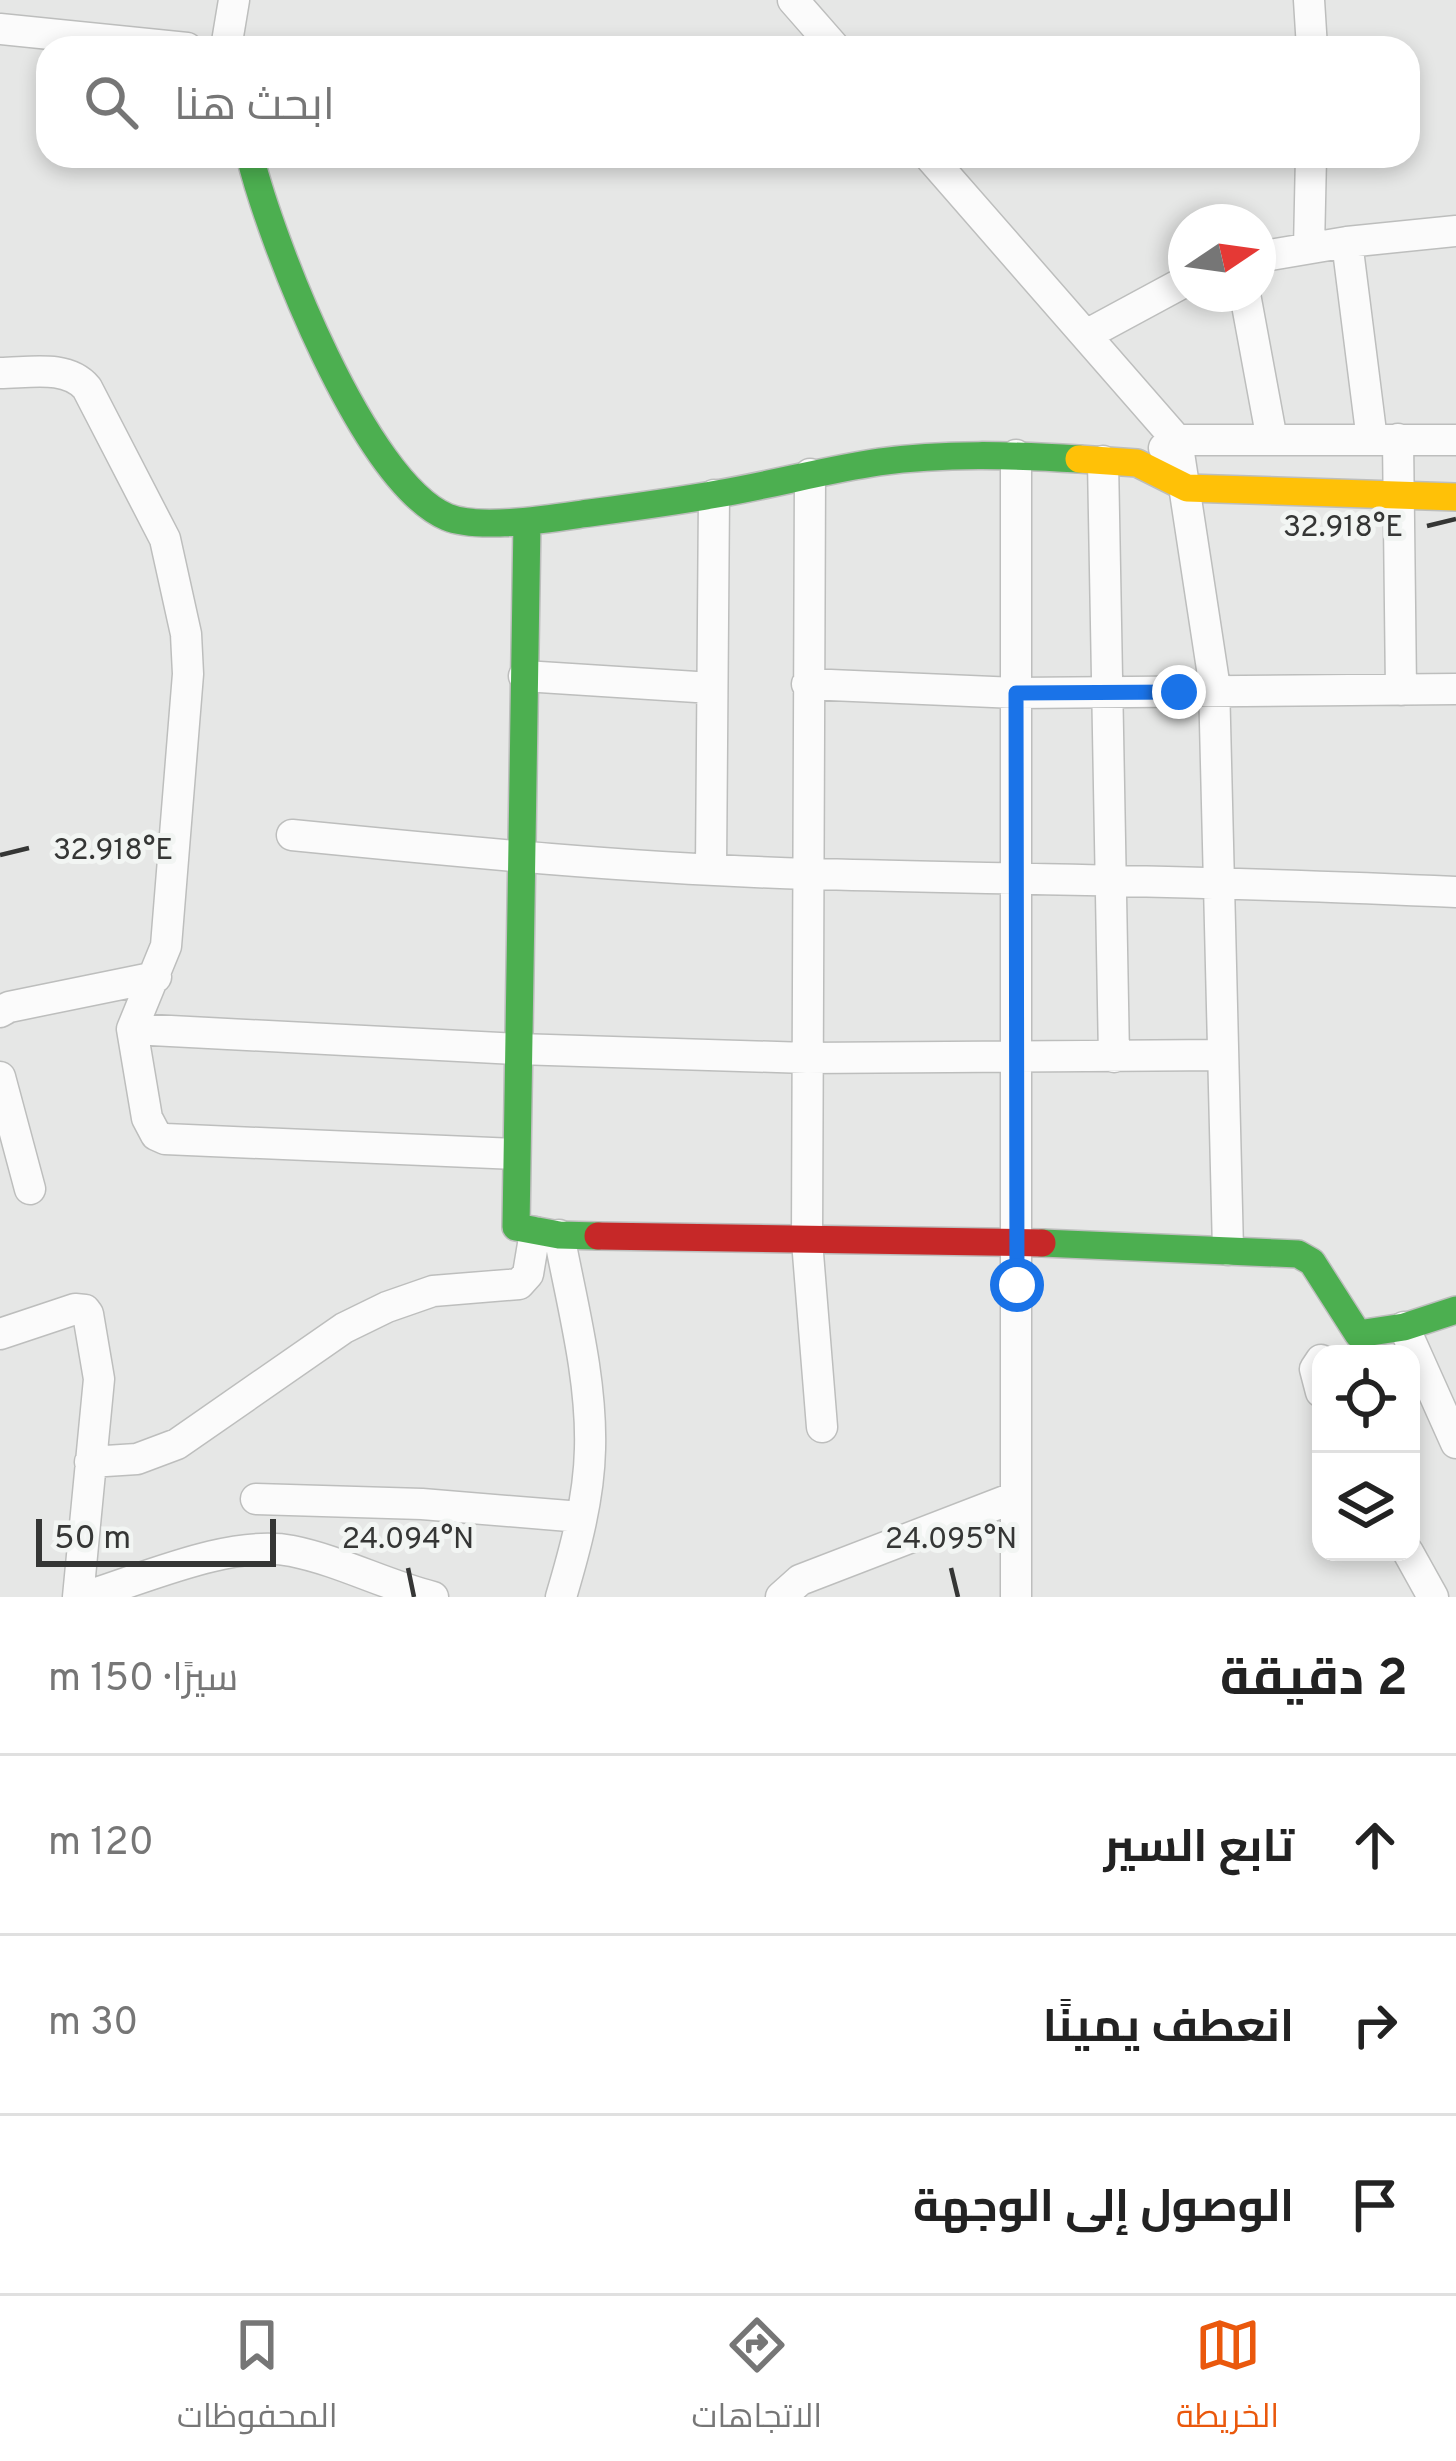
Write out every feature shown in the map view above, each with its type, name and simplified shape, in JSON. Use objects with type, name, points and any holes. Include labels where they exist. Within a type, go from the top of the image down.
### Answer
[{"type":"street","points":[[228,36],[234,0]]},
{"type":"street","points":[[794,0],[825,36]]},
{"type":"street","points":[[1309,0],[1311,36]]},
{"type":"street","points":[[0,29],[69,36]]},
{"type":"street","points":[[253,168],[262,210],[293,291],[380,452],[426,507],[453,520],[527,522],[714,495],[880,462],[1016,455],[1137,463],[1187,488],[1456,496]]},
{"type":"street","points":[[940,168],[1177,440],[1215,691],[1228,1250]]},
{"type":"street","points":[[1309,248],[1311,168]]},
{"type":"street","points":[[1276,254],[1456,231]]},
{"type":"street","points":[[1347,242],[1398,495],[1401,690]]},
{"type":"street","points":[[1086,335],[1168,291]]},
{"type":"street","points":[[1248,312],[1272,440]]},
{"type":"street","points":[[0,373],[66,373],[79,378],[165,538],[186,634],[188,674],[166,946],[132,1029],[147,1118],[156,1135],[515,1154]]},
{"type":"street","points":[[1137,463],[1177,440],[1456,440]]},
{"type":"street","points":[[1016,455],[1016,1597]]},
{"type":"street","points":[[1103,461],[1114,1057]]},
{"type":"street","points":[[810,474],[807,1240],[822,1427]]},
{"type":"street","points":[[710,868],[714,495]]},
{"type":"street","points":[[527,522],[514,1221],[522,1231],[1017,1242],[1298,1254],[1312,1262],[1358,1334]]},
{"type":"street","points":[[524,676],[712,688]]},
{"type":"street","points":[[807,684],[1016,693],[1456,689]]},
{"type":"street","points":[[292,835],[521,857],[807,874],[1221,881],[1456,892]]},
{"type":"street","points":[[0,1012],[156,977]]},
{"type":"street","points":[[132,1029],[807,1058],[1223,1055]]},
{"type":"street","points":[[0,1077],[30,1189]]},
{"type":"street","points":[[90,1462],[137,1459],[177,1444],[344,1328],[387,1306],[433,1291],[519,1284],[547,1233]]},
{"type":"street","points":[[547,1233],[585,1380],[590,1449],[581,1517],[561,1597]]},
{"type":"street","points":[[0,1334],[75,1309],[85,1310],[99,1378],[81,1597],[255,1549],[286,1550],[342,1564],[433,1597]]},
{"type":"street","points":[[1343,1345],[1358,1334],[1404,1327],[1456,1310]]},
{"type":"street","points":[[1404,1327],[1456,1443]]},
{"type":"street","points":[[781,1597],[800,1580],[1013,1498]]},
{"type":"street","points":[[256,1499],[400,1503],[581,1517]]},
{"type":"street","points":[[1413,1561],[1432,1597]]},
{"type":"traffic: fast","points":[[253,168],[300,299],[354,410],[384,458],[416,495],[447,517],[494,523],[551,518],[700,497],[904,459],[1079,459]]},
{"type":"traffic: fast","points":[[527,522],[516,1227],[598,1236]]},
{"type":"traffic: fast","points":[[1042,1243],[1298,1254],[1312,1262],[1358,1334],[1404,1327],[1456,1310]]},
{"type":"traffic: slow","points":[[1079,459],[1137,463],[1187,488],[1456,497]]},
{"type":"traffic: jam","points":[[598,1236],[1042,1243]]},
{"type":"route","points":[[1017,1285],[1016,693],[1179,692]]}]
